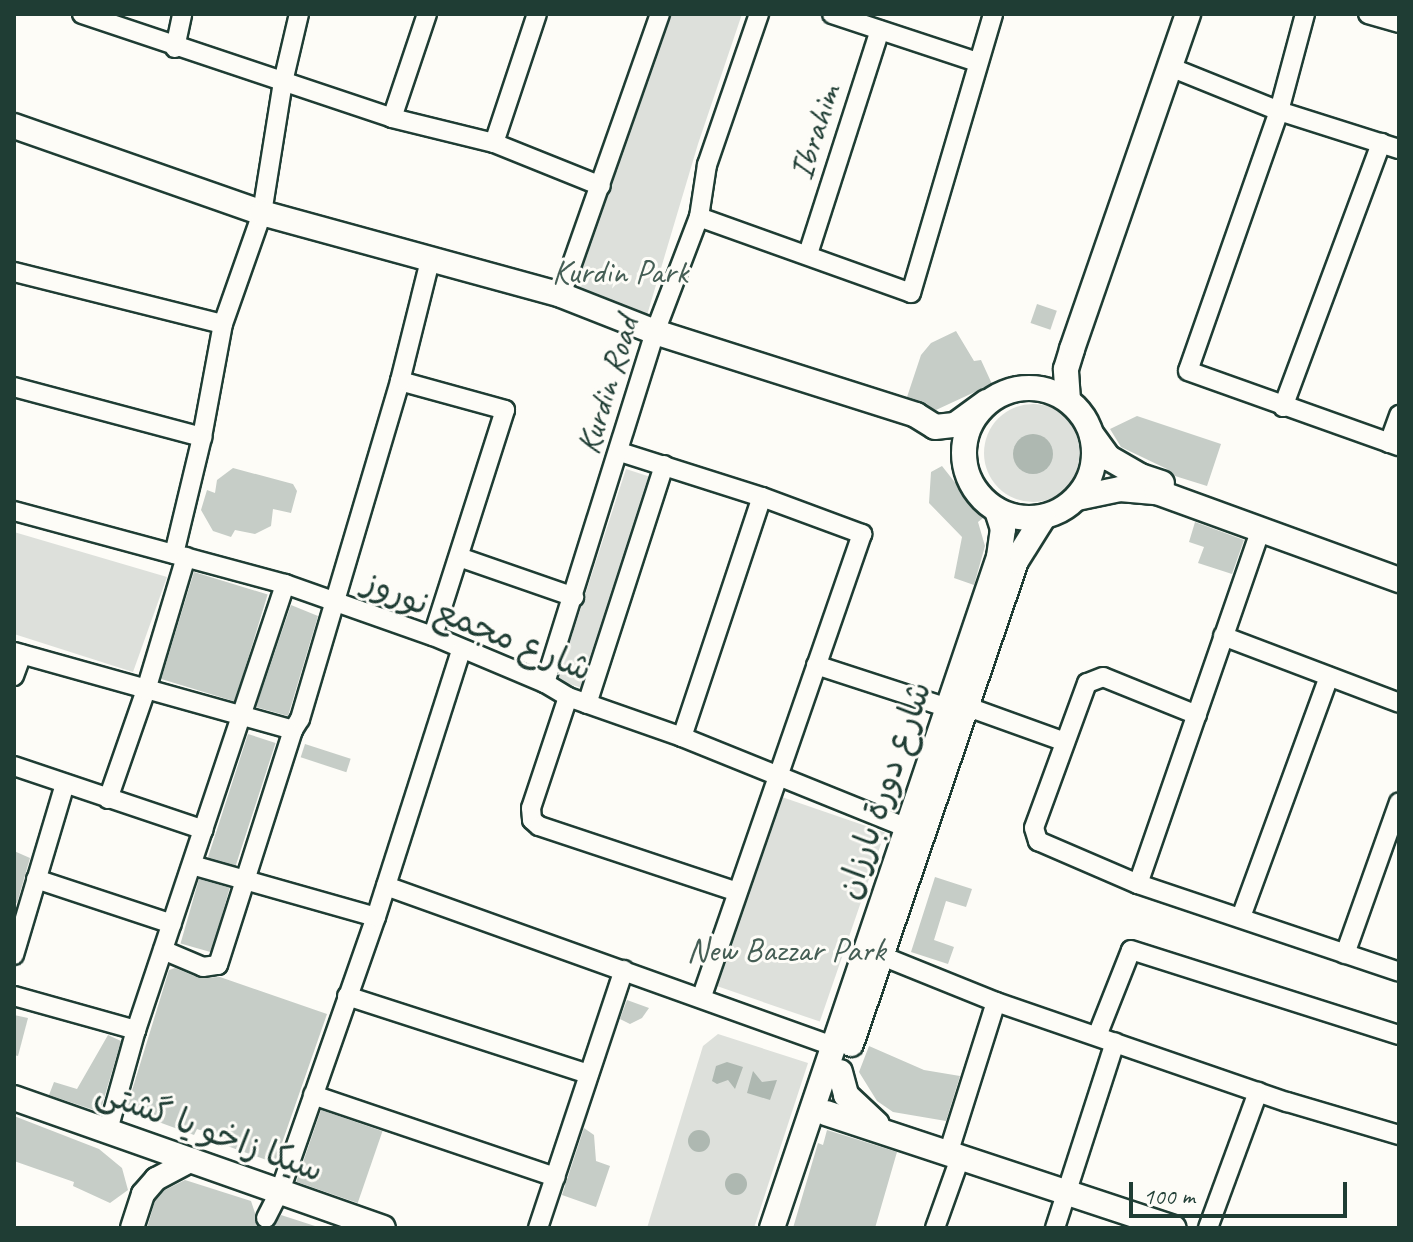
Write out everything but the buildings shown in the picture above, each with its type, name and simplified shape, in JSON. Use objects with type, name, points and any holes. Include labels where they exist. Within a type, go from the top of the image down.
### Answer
[{"type":"main road","points":[[1030,387],[1050,368],[1122,167],[1171,14]]},
{"type":"main road","points":[[1068,400],[1066,369],[1188,14]]},
{"type":"main road","points":[[14,126],[262,213],[561,295],[655,332],[916,415],[935,427],[955,425],[1000,394],[1030,387],[1056,393],[1078,410],[1109,458],[1140,476],[1399,562]]},
{"type":"main road","points":[[987,402],[969,427],[963,458],[973,488],[997,510],[1023,519],[1043,518],[1065,508],[1077,498],[1093,469],[1092,435]]},
{"type":"main road","points":[[916,415],[930,435],[963,458]]},
{"type":"main road","points":[[1077,498],[1120,489],[1157,492],[1399,580]]},
{"type":"main road","name":"شارع دورة بارزان","points":[[789,1228],[882,956],[958,708],[1002,548],[1003,529],[997,510]]},
{"type":"main road","points":[[958,708],[1016,561],[1043,518]]},
{"type":"main road","name":"شارع دورة بارزان","points":[[772,1228],[834,1046],[838,1001],[958,708]]},
{"type":"main road","points":[[840,1072],[846,1095],[892,1135]]},
{"type":"main road","name":"سیکا زاخو یا گشتى","points":[[14,1098],[383,1228]]},
{"type":"main road","points":[[826,1113],[1173,1228]]},
{"type":"street","points":[[82,14],[175,48],[392,118],[494,143],[601,186]]},
{"type":"street","points":[[175,48],[182,14]]},
{"type":"street","points":[[108,799],[146,690],[180,555],[223,324],[262,213],[283,82],[299,14]]},
{"type":"street","points":[[392,118],[427,14]]},
{"type":"street","points":[[494,143],[537,14]]},
{"type":"street","name":"Kurdin Road","points":[[561,295],[660,14]]},
{"type":"street","name":"Kurdin Road","points":[[545,683],[620,452],[655,332],[699,217],[707,165],[759,14]]},
{"type":"street","points":[[832,14],[977,62]]},
{"type":"street","points":[[699,217],[911,293],[993,14]]},
{"type":"street","points":[[1305,14],[1279,111],[1188,371],[1394,444],[1399,415]]},
{"type":"street","points":[[1368,14],[1399,23]]},
{"type":"street","name":"Ibrahim","points":[[808,254],[880,30]]},
{"type":"street","points":[[1170,67],[1279,111],[1399,149]]},
{"type":"street","points":[[1283,407],[1381,143]]},
{"type":"street","points":[[163,950],[203,967],[218,965],[293,730],[300,719],[400,381],[430,261]]},
{"type":"street","points":[[14,272],[223,324]]},
{"type":"street","points":[[400,381],[505,410],[433,636]]},
{"type":"street","points":[[14,387],[202,437]]},
{"type":"street","points":[[620,452],[762,497],[862,534],[702,997]]},
{"type":"street","points":[[587,704],[664,465]]},
{"type":"street","points":[[682,737],[762,497]]},
{"type":"street","name":"شارع مجمع نوروز","points":[[14,511],[285,584],[433,636],[461,651],[545,683],[568,697],[682,737],[907,828]]},
{"type":"street","points":[[1138,884],[1260,531]]},
{"type":"street","points":[[459,557],[574,597]]},
{"type":"street","points":[[108,1130],[136,1030],[285,584]]},
{"type":"street","points":[[1223,636],[1399,703]]},
{"type":"street","points":[[266,1218],[280,1191],[376,917],[461,651]]},
{"type":"street","points":[[14,676],[18,653],[293,730]]},
{"type":"street","points":[[816,665],[1065,742]]},
{"type":"street","points":[[1241,917],[1329,677]]},
{"type":"street","points":[[1197,715],[1113,680],[1094,678],[1087,683],[1034,828],[1038,841],[1138,884],[1399,972]]},
{"type":"street","points":[[568,697],[531,808],[532,820],[539,826],[737,892]]},
{"type":"street","points":[[14,766],[204,830]]},
{"type":"street","points":[[14,955],[65,784]]},
{"type":"street","points":[[1345,954],[1399,802]]},
{"type":"street","points":[[192,865],[376,917]]},
{"type":"street","points":[[36,879],[172,924]]},
{"type":"street","points":[[386,886],[834,1046]]},
{"type":"street","points":[[1055,1228],[1068,1193],[1131,950],[1399,1035]]},
{"type":"street","points":[[882,956],[996,1002],[1258,1092],[1398,1133]]},
{"type":"street","points":[[538,1228],[624,970]]},
{"type":"street","points":[[14,996],[136,1030]]},
{"type":"street","points":[[347,996],[589,1074]]},
{"type":"street","points":[[935,1228],[996,1002]]},
{"type":"street","points":[[1208,1228],[1258,1092]]},
{"type":"street","points":[[313,1095],[555,1177]]},
{"type":"street","points":[[132,1228],[143,1194],[156,1179],[192,1160]]},
{"type":"green space","name":"Kurdin Park","points":[[665,14],[742,14],[698,144],[645,322],[573,296]]},
{"type":"green space","points":[[1033,404],[1052,408],[1068,418],[1078,434],[1082,453],[1078,472],[1068,488],[1052,498],[1033,502],[1014,498],[998,488],[988,472],[984,453],[988,434],[998,418],[1014,408]]},
{"type":"green space","points":[[626,469],[650,477],[581,688],[557,680]]},
{"type":"green space","points":[[14,532],[167,577],[133,672],[14,634]]},
{"type":"green space","name":"New Bazzar Park","points":[[779,796],[885,832],[820,1022],[714,985]]},
{"type":"green space","points":[[718,1034],[808,1063],[754,1228],[647,1228],[703,1046]]},
{"type":"shaded area","points":[[1033,434],[1047,440],[1053,454],[1047,468],[1033,474],[1019,468],[1013,454],[1019,440]]},
{"type":"shaded area","points":[[727,1062],[743,1067],[735,1089],[728,1080],[717,1084],[712,1081],[716,1066]]},
{"type":"shaded area","points":[[753,1071],[762,1082],[777,1080],[770,1100],[747,1093]]},
{"type":"shaded area","points":[[695,1130],[703,1130],[710,1141],[703,1152],[695,1152],[688,1145],[688,1137]]},
{"type":"shaded area","points":[[732,1173],[740,1173],[747,1184],[740,1195],[732,1195],[725,1188],[725,1180]]}]
